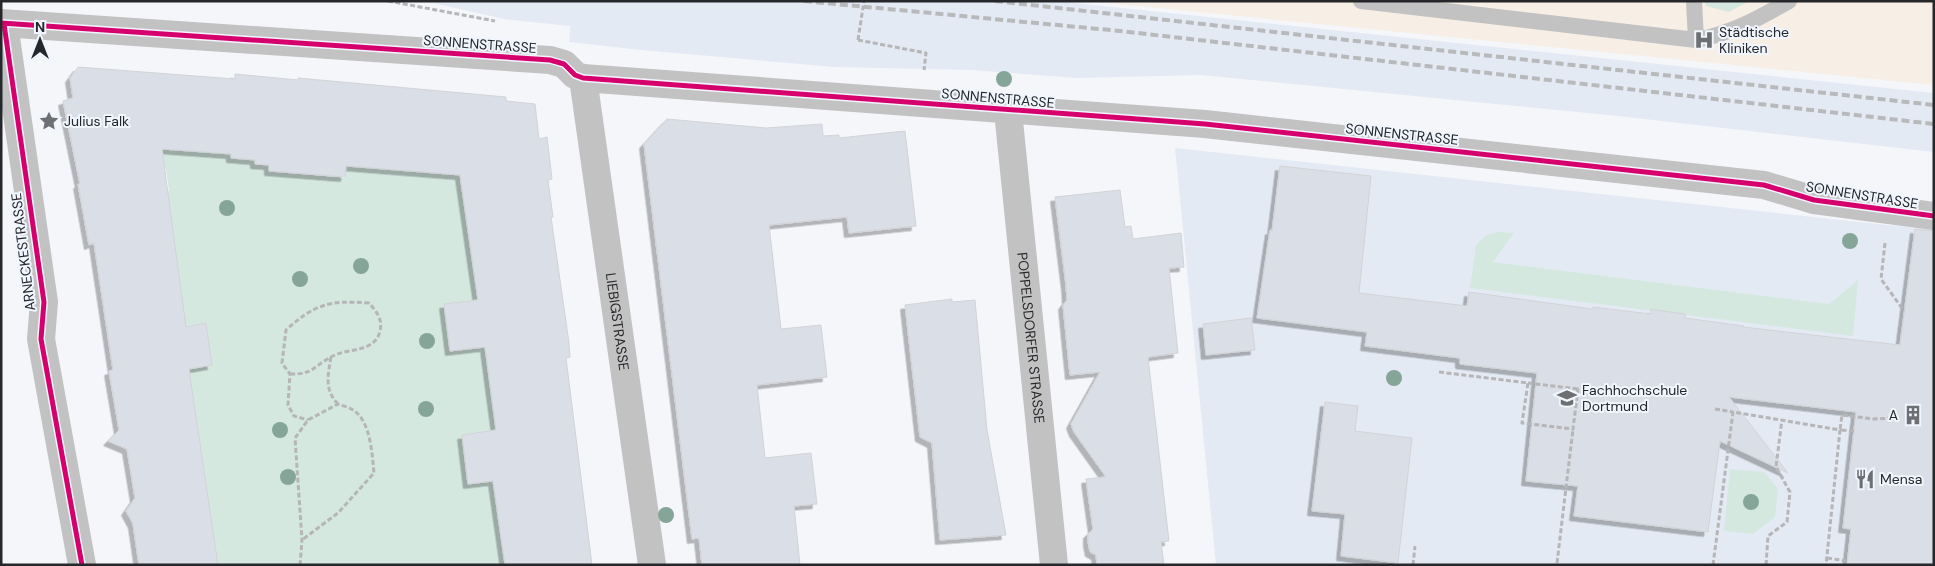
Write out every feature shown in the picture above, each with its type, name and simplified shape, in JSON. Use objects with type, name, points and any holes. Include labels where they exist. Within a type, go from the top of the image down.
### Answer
[{"type":"street","name":"SONNENSTRASSE","points":[[2,23],[550,60],[564,64],[575,75],[584,78],[927,103],[1008,111],[1205,124],[1764,185],[1814,200],[1934,216]]},
{"type":"street","name":"ARNECKESTRASSE","points":[[2,23],[44,302],[41,339],[82,565]]},
{"type":"street","name":"LIEBIGSTRASSE","points":[[584,78],[652,565]]},
{"type":"street","name":"POPPELSDORFER STRASSE","points":[[1008,111],[1054,565]]},
{"type":"lane","points":[[1362,1],[1696,40],[1716,36],[1749,24],[1790,1]]},
{"type":"lane","points":[[1694,1],[1696,40]]},
{"type":"path","points":[[864,1],[858,40],[926,53],[924,70]]},
{"type":"path","points":[[1886,238],[1881,279],[1904,311]]},
{"type":"path","points":[[290,374],[304,375],[332,357],[367,346],[378,338],[381,327],[378,312],[369,303],[336,303],[315,307],[286,330],[282,363],[290,374],[288,405],[294,416],[308,420]]},
{"type":"path","points":[[302,540],[338,513],[374,473],[372,449],[364,423],[354,410],[338,404],[330,396],[327,384],[332,357]]},
{"type":"path","points":[[1439,372],[1599,392]]},
{"type":"path","points":[[1528,383],[1522,423],[1572,429]]},
{"type":"path","points":[[1557,563],[1578,389]]},
{"type":"path","points":[[300,565],[302,540],[295,438],[308,420],[338,404]]},
{"type":"path","points":[[1715,409],[1854,431]]},
{"type":"path","points":[[1712,565],[1733,412]]},
{"type":"path","points":[[1826,565],[1842,416],[1874,419],[1892,418]]},
{"type":"path","points":[[1766,565],[1768,536],[1787,522],[1790,492],[1776,467],[1782,419]]},
{"type":"path","points":[[1413,565],[1416,546]]},
{"type":"path","points":[[1827,558],[1847,561]]},
{"type":"shaded area","points":[[424,1],[1056,1],[1934,93],[1934,152],[1618,116],[1201,75],[1077,78],[971,70],[834,67],[641,50],[569,42],[570,26],[504,19]]},
{"type":"shaded area","name":"Städtische Kliniken","points":[[1087,1],[1934,1],[1934,85],[1893,81]]},
{"type":"shaded area","name":"Fachhochschule Dortmund","points":[[1175,148],[1934,230],[1934,565],[1216,565]]},
{"type":"green space","points":[[1705,1],[1749,1],[1729,12],[1706,6]]},
{"type":"green space","points":[[150,132],[255,160],[269,165],[269,171],[345,178],[346,166],[436,173],[460,169],[461,189],[475,189],[467,215],[478,300],[444,304],[485,347],[496,430],[462,435],[468,484],[501,480],[499,521],[505,565],[218,565],[189,369],[212,365],[206,324],[181,327],[152,195],[169,191],[166,169],[131,175]]},
{"type":"green space","points":[[1497,232],[1514,233],[1493,262],[1829,304],[1858,280],[1853,336],[1470,288],[1476,245],[1485,236]]},
{"type":"green space","points":[[1730,469],[1764,472],[1778,489],[1775,517],[1753,534],[1724,531]]},
{"type":"building","points":[[78,67],[235,79],[235,74],[298,80],[298,78],[506,97],[506,101],[535,104],[539,139],[547,137],[552,179],[548,180],[553,217],[551,217],[569,343],[570,357],[566,358],[592,565],[505,565],[493,481],[468,484],[462,435],[496,430],[485,347],[450,351],[444,304],[478,300],[460,175],[346,166],[345,177],[269,171],[269,165],[255,164],[255,160],[231,158],[231,154],[162,149],[186,327],[206,323],[212,365],[189,369],[218,565],[139,565],[133,524],[126,511],[135,498],[127,449],[108,441],[119,430],[109,371],[113,370],[94,243],[89,245],[78,184],[80,184],[63,101],[73,98],[70,78]]},
{"type":"building","points":[[667,119],[766,128],[822,124],[823,136],[839,135],[839,138],[905,131],[916,226],[849,233],[847,217],[769,225],[781,329],[821,325],[827,377],[757,385],[765,458],[811,453],[817,504],[794,506],[800,565],[702,565],[699,538],[692,539],[644,144]]},
{"type":"building","points":[[1280,166],[1371,176],[1359,293],[1467,306],[1469,292],[1592,309],[1593,307],[1651,314],[1651,309],[1685,314],[1685,318],[1743,327],[1900,345],[1915,229],[1934,231],[1934,565],[1847,565],[1851,529],[1843,528],[1856,412],[1729,397],[1788,473],[1720,441],[1708,532],[1574,516],[1578,486],[1526,481],[1537,373],[1460,364],[1460,358],[1365,346],[1367,332],[1257,318],[1270,230],[1272,231]]},
{"type":"building","points":[[1120,190],[1125,227],[1131,226],[1133,239],[1181,233],[1184,267],[1169,268],[1178,353],[1148,357],[1169,541],[1161,542],[1164,565],[1097,565],[1096,555],[1090,552],[1088,542],[1088,534],[1093,529],[1086,479],[1106,477],[1074,432],[1071,424],[1100,372],[1070,375],[1063,305],[1067,300],[1066,285],[1055,197]]},
{"type":"building","points":[[952,299],[952,302],[975,300],[987,430],[1006,535],[940,540],[932,443],[920,437],[905,305]]},
{"type":"building","points":[[1251,318],[1255,350],[1206,355],[1203,324]]},
{"type":"building","points":[[1325,402],[1358,406],[1355,431],[1412,438],[1398,563],[1341,556],[1345,514],[1312,511]]},
{"type":"railway","points":[[804,1],[1120,31],[1934,124]]},
{"type":"railway","points":[[995,1],[1934,105]]},
{"type":"cycle path","points":[[1,23],[550,60],[564,64],[575,75],[583,78],[1205,124],[1764,185],[1814,200],[1934,216]]},
{"type":"cycle path","points":[[4,24],[44,302],[41,339],[82,565]]},
{"type":"place","name":"Städtische Kliniken","points":[[1704,40]]},
{"type":"place","name":"Julius Falk","points":[[49,121]]},
{"type":"place","name":"Fachhochschule Dortmund","points":[[1567,398]]},
{"type":"place","name":"A","points":[[1913,415]]},
{"type":"place","name":"Mensa","points":[[1865,479]]}]
